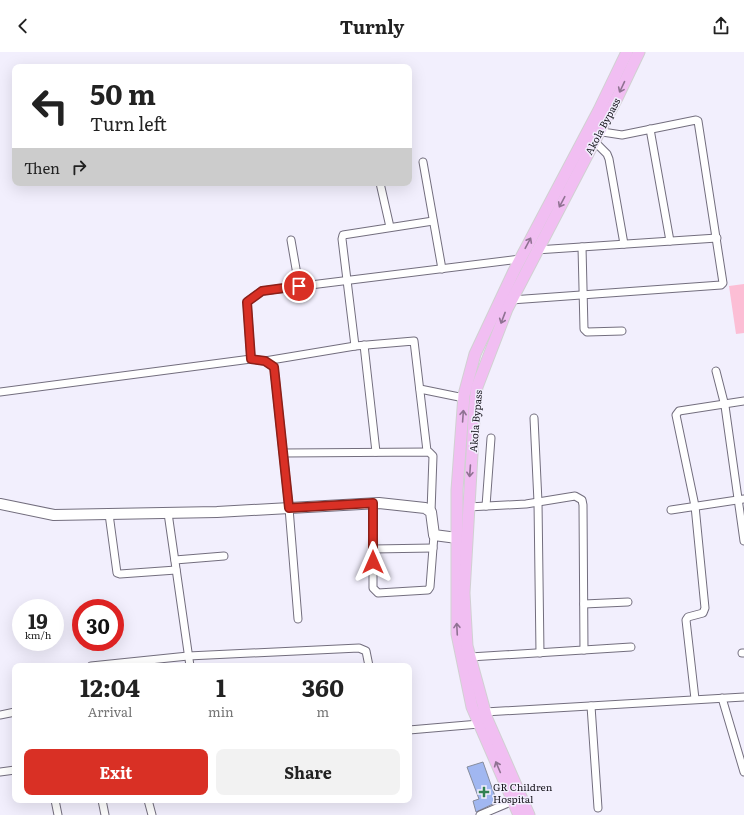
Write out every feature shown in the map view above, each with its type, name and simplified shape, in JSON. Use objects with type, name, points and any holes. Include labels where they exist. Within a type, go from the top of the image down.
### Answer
[{"type":"main road","name":"Akola Bypass","points":[[519,815],[470,702],[457,634],[457,490],[464,398],[475,354],[520,272],[536,250],[594,134],[627,52]]},
{"type":"main road","name":"Akola Bypass","points":[[529,815],[485,712],[467,646],[464,592],[468,507],[477,387],[511,300],[520,272],[520,259],[594,134],[639,52]]},
{"type":"street","points":[[511,300],[721,285],[723,281],[698,121],[696,120],[620,135],[594,134]]},
{"type":"street","points":[[650,129],[670,241]]},
{"type":"street","points":[[594,134],[609,159],[624,244]]},
{"type":"street","points":[[423,162],[442,269]]},
{"type":"street","points":[[381,186],[390,227]]},
{"type":"street","points":[[355,346],[342,239],[343,235],[433,221]]},
{"type":"street","points":[[536,250],[717,238]]},
{"type":"street","points":[[291,240],[299,286]]},
{"type":"street","points":[[582,247],[582,295],[585,331],[622,330]]},
{"type":"street","points":[[251,359],[247,302],[262,291],[520,259]]},
{"type":"street","points":[[0,392],[251,359],[265,361],[355,346],[414,341],[427,452]]},
{"type":"street","points":[[364,345],[376,452]]},
{"type":"street","points":[[265,361],[274,367],[284,453],[298,619]]},
{"type":"street","points":[[716,371],[724,403],[741,499],[744,541]]},
{"type":"street","points":[[420,389],[464,398]]},
{"type":"street","points":[[695,700],[686,620],[688,617],[703,613],[705,608],[695,506],[676,413],[679,411],[724,403],[744,401]]},
{"type":"street","points":[[534,418],[538,502],[540,653]]},
{"type":"street","points":[[486,506],[491,438]]},
{"type":"street","points":[[284,453],[427,452],[432,456],[431,512],[434,535],[430,587],[428,590],[378,592],[373,588],[373,503]]},
{"type":"street","points":[[468,507],[538,502],[575,496],[582,500],[584,650]]},
{"type":"street","points":[[671,510],[741,499]]},
{"type":"street","points":[[0,504],[54,515],[168,513],[373,503],[425,508],[431,512]]},
{"type":"street","points":[[168,513],[189,663]]},
{"type":"street","points":[[109,514],[117,573],[176,570]]},
{"type":"street","points":[[434,535],[457,538]]},
{"type":"street","points":[[373,549],[433,548]]},
{"type":"street","points":[[175,560],[224,556]]},
{"type":"street","points":[[584,604],[628,602]]},
{"type":"street","points":[[470,657],[631,647]]},
{"type":"street","points":[[120,663],[188,656],[359,648],[366,651],[368,663]]},
{"type":"street","points":[[485,712],[744,697]]},
{"type":"street","points":[[722,698],[744,772]]},
{"type":"street","points":[[591,706],[598,808]]},
{"type":"street","points":[[0,714],[12,712]]},
{"type":"street","points":[[412,730],[479,724]]},
{"type":"street","points":[[0,772],[12,770]]},
{"type":"street","points":[[480,815],[513,801]]},
{"type":"street","points":[[56,803],[58,815]]},
{"type":"street","points":[[103,803],[106,815]]},
{"type":"street","points":[[149,803],[152,815]]},
{"type":"shaded area","points":[[744,284],[744,333],[736,334],[729,286]]},
{"type":"building","points":[[483,762],[497,802],[476,812],[473,801],[479,799],[467,767]]},
{"type":"place","name":"GR Children Hospital","points":[[484,792]]},
{"type":"route","points":[[299,286],[262,291],[247,302],[251,359],[265,361],[274,367],[289,508],[373,503],[373,562]]}]
